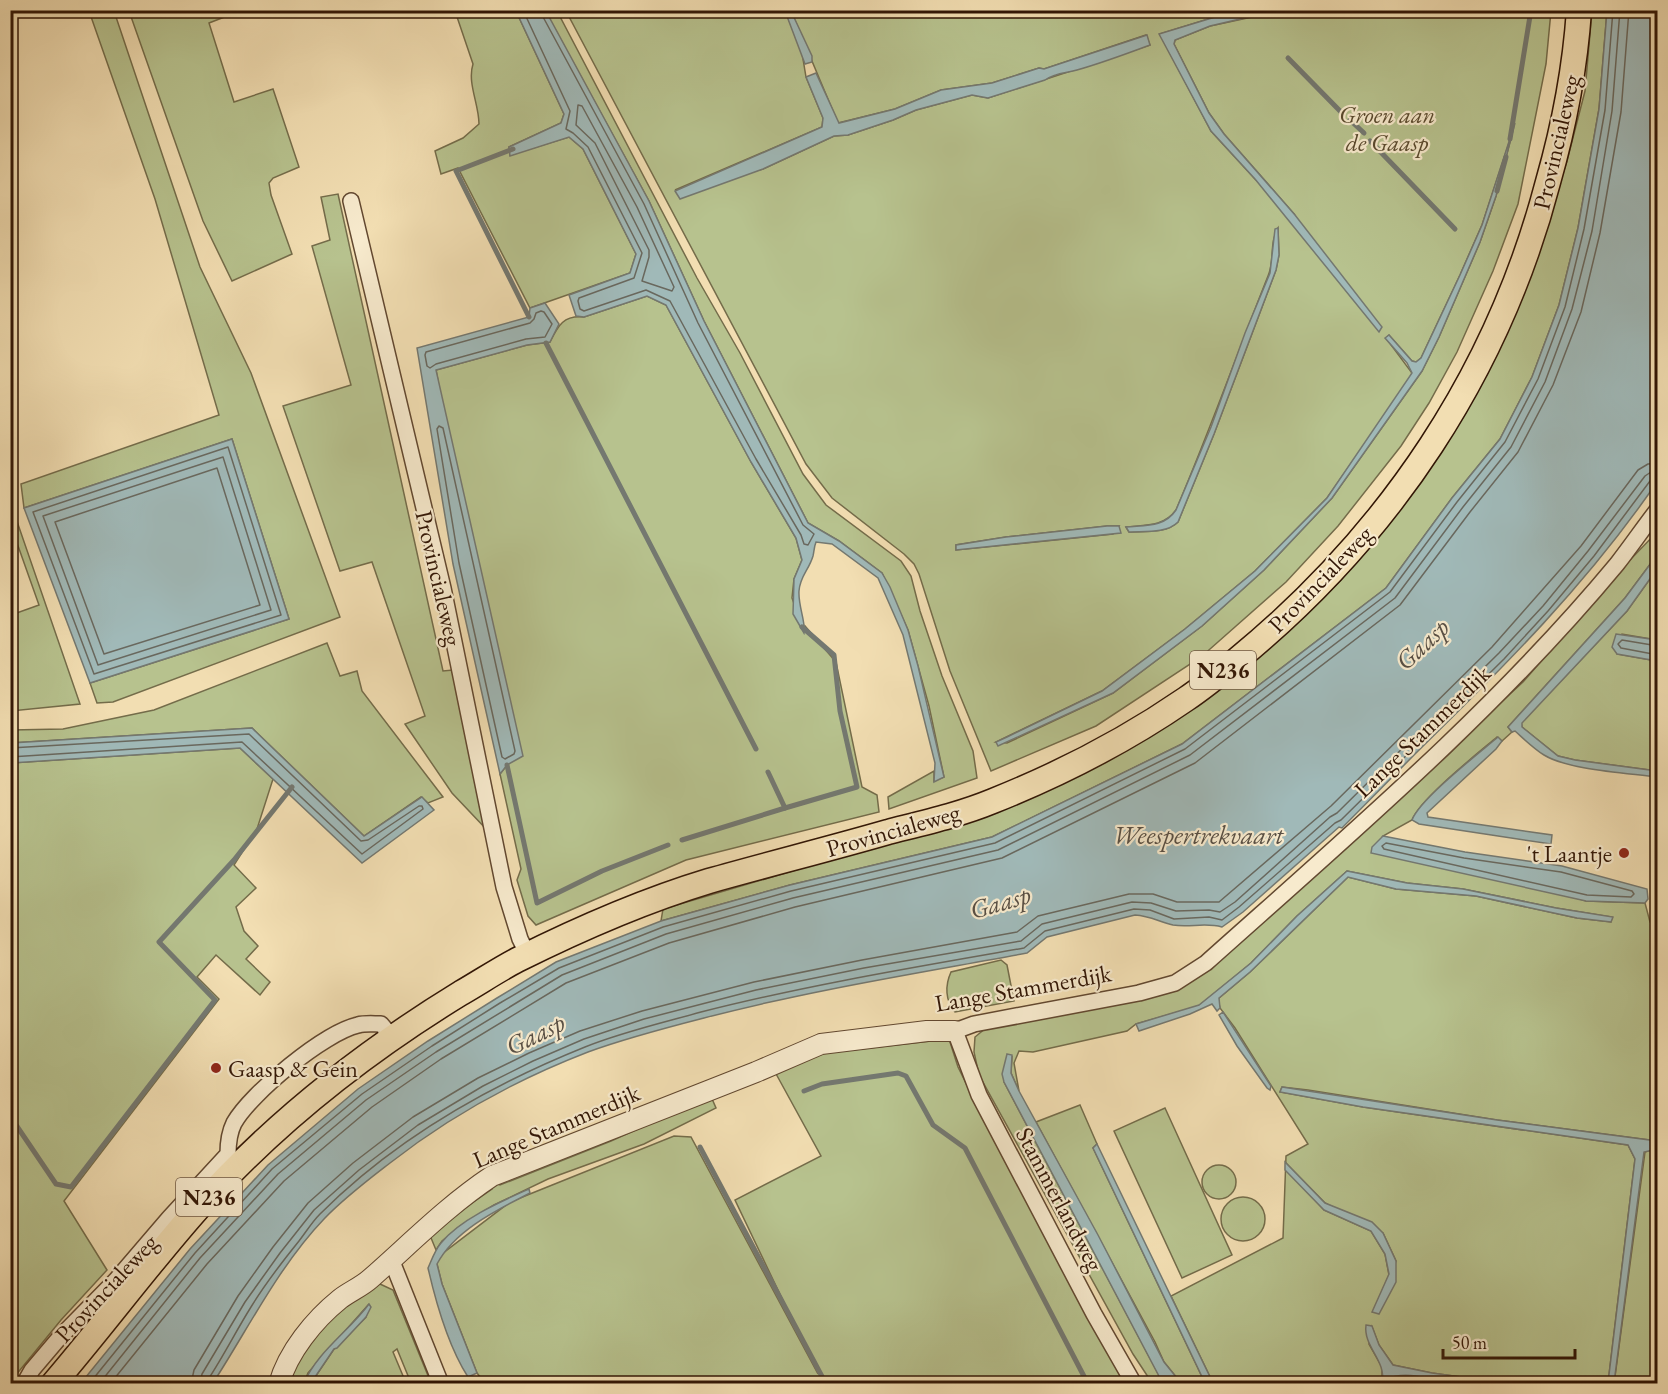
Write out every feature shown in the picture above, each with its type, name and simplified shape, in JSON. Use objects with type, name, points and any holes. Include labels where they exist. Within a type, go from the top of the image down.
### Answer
[{"type":"main road","name":"Provincialeweg","points":[[53,1383],[194,1213],[246,1159],[322,1090],[392,1037],[447,1002],[528,955],[657,898],[990,802],[1103,748],[1185,700],[1272,631],[1356,545],[1422,461],[1446,425],[1497,329],[1540,216],[1557,149],[1572,72],[1579,10]]},
{"type":"street","name":"Provincialeweg","points":[[351,201],[443,588],[504,887],[520,939],[528,955]]},
{"type":"street","name":"Lange Stammerdijk","points":[[279,1383],[288,1360],[316,1323],[340,1299],[368,1281],[462,1196],[492,1176],[821,1044],[927,1031],[955,1032],[974,1024],[1139,993],[1175,983],[1206,963],[1387,801],[1492,702],[1611,571],[1658,509]]},
{"type":"street","name":"Provincialeweg","points":[[24,1383],[60,1337],[117,1280],[169,1218],[228,1154],[231,1132],[241,1112],[274,1078],[298,1058],[346,1029],[359,1024],[381,1024],[392,1037]]},
{"type":"street","name":"Stammerlandweg","points":[[955,1032],[979,1095],[1094,1314],[1134,1383]]},
{"type":"street","points":[[392,1259],[441,1383]]},
{"type":"green space","name":"Groen aan de Gaasp","points":[[785,10],[802,53],[806,77],[823,118],[822,127],[675,190],[763,169],[834,136],[848,135],[916,110],[972,95],[988,98],[1150,45],[1146,35],[1044,69],[1039,68],[992,83],[941,90],[895,109],[838,123],[791,11],[1234,11],[1160,34],[1211,131],[1255,179],[1295,215],[1224,134],[1209,113],[1174,44],[1175,40],[1210,26],[1252,17],[1247,11],[1551,11],[1546,64],[1518,204],[1493,271],[1457,352],[1429,403],[1401,446],[1338,526],[1286,582],[1201,657],[1096,726],[991,771],[950,671],[914,564],[832,498],[806,464],[566,11]],"holes":[[[1512,134],[1496,196],[1480,242],[1439,337],[1422,371],[1332,498],[1264,570],[1202,626],[1113,693],[1007,743],[996,742],[1102,691],[1185,629],[1255,571],[1327,498],[1412,373],[1386,338],[1389,335],[1412,361],[1416,362],[1421,358],[1482,225]],[[1278,228],[1279,255],[1276,270],[1178,522],[1161,530],[1129,532],[1126,527],[1166,520],[1176,510],[1268,276]],[[1107,526],[1119,526],[1113,534],[956,550],[956,545]]]},
{"type":"green space","points":[[89,11],[114,11],[200,267],[251,373],[340,617],[113,702],[97,703],[90,683],[289,619],[232,439],[24,508],[21,484],[219,415],[155,199]]},
{"type":"green space","points":[[129,11],[240,11],[209,23],[234,102],[273,89],[299,167],[273,178],[269,183],[292,254],[232,281],[203,221]]},
{"type":"green space","points":[[455,11],[516,11],[564,114],[561,123],[509,147],[510,155],[569,137],[583,149],[636,254],[630,273],[530,308],[458,168],[441,174],[435,151],[463,138],[479,124],[471,79],[473,64]]},
{"type":"green space","points":[[545,11],[557,11],[803,474],[826,505],[901,561],[911,576],[942,676],[973,751],[977,778],[889,809],[888,797],[934,771],[934,781],[944,777],[929,706],[908,630],[882,573],[839,541],[808,523],[704,321],[649,201]]},
{"type":"green space","points":[[1592,11],[1607,11],[1599,109],[1578,228],[1559,305],[1532,377],[1500,439],[1452,498],[1386,588],[1182,744],[992,837],[790,885],[661,921],[663,909],[867,849],[1119,754],[1220,689],[1303,618],[1341,580],[1421,480],[1449,440],[1504,339],[1528,280],[1567,161],[1585,91]]},
{"type":"green space","points":[[338,194],[443,671],[453,670],[488,831],[452,793],[405,724],[425,716],[372,562],[340,571],[283,406],[351,385],[312,246],[330,240],[321,197]]},
{"type":"green space","points":[[647,296],[666,305],[751,462],[796,538],[802,560],[794,579],[792,598],[804,632],[805,626],[836,662],[862,787],[877,795],[879,812],[686,860],[536,925],[528,916],[517,880],[521,869],[500,774],[507,765],[436,370],[527,345],[550,342],[566,320],[584,317]]},
{"type":"green space","points":[[10,504],[80,704],[11,711],[11,615],[39,605],[11,526]]},
{"type":"green space","points":[[1657,532],[1657,555],[1625,598],[1508,727],[1512,732],[1502,741],[1497,737],[1450,777],[1417,811],[1412,820],[1383,836],[1586,901],[1645,903],[1650,922],[1657,925],[1657,1141],[1497,1120],[1308,1090],[1282,1087],[1280,1092],[1363,1107],[1628,1145],[1635,1159],[1608,1383],[1504,1383],[1393,1365],[1379,1345],[1372,1327],[1369,1344],[1382,1367],[1382,1383],[1213,1383],[1171,1296],[1283,1238],[1286,1156],[1308,1144],[1220,1008],[1218,999],[1250,972],[1348,877],[1396,889],[1476,896],[1577,918],[1611,922],[1612,917],[1463,889],[1407,883],[1347,871],[1297,916],[1251,963],[1199,1006],[1136,1024],[1127,1031],[1033,1052],[1019,1051],[1014,1063],[1019,1091],[1011,1073],[1012,1056],[1004,1082],[1165,1383],[1152,1383],[1133,1354],[979,1075],[974,1052],[975,1037],[986,1028],[1178,984],[1450,749],[1523,682]],"holes":[[[1286,1163],[1325,1203],[1383,1233],[1396,1261],[1376,1312],[1373,1312],[1389,1275],[1385,1254],[1371,1231],[1324,1210]]]},
{"type":"green space","points":[[1657,569],[1657,640],[1622,634],[1617,654],[1657,661],[1657,771],[1558,756],[1522,727],[1521,723],[1627,611]]},
{"type":"green space","points":[[327,643],[340,676],[357,671],[362,691],[443,797],[428,803],[421,797],[364,836],[252,728],[11,743],[11,730],[63,729],[154,710]]},
{"type":"green space","points":[[240,748],[273,779],[257,829],[234,865],[256,888],[236,907],[244,931],[258,946],[246,959],[270,982],[260,995],[216,955],[197,977],[219,999],[64,1201],[107,1270],[61,1320],[11,1381],[11,763]]},
{"type":"green space","points":[[1001,960],[1007,965],[1014,1001],[955,1012],[949,1003],[947,993],[951,972]]},
{"type":"green space","points":[[949,1039],[958,1067],[993,1138],[1124,1383],[485,1383],[477,1373],[434,1260],[510,1202],[674,1136],[691,1137],[818,1374],[735,1200],[821,1156],[775,1072],[825,1053]]},
{"type":"green space","points":[[709,1092],[716,1108],[644,1144],[548,1179],[494,1205],[460,1226],[442,1241],[436,1250],[429,1233],[492,1189],[494,1182],[500,1185],[611,1141],[701,1101]]},
{"type":"green space","points":[[1080,1105],[1097,1144],[1093,1148],[1205,1383],[1181,1383],[1164,1362],[1036,1122]]},
{"type":"green space","points":[[1165,1108],[1232,1255],[1182,1278],[1114,1131]]},
{"type":"green space","points":[[1657,1149],[1657,1383],[1614,1384],[1645,1152]]},
{"type":"green space","points":[[1219,1165],[1231,1170],[1236,1182],[1231,1194],[1219,1199],[1207,1194],[1202,1182],[1207,1170]]},
{"type":"green space","points":[[1243,1197],[1258,1204],[1265,1219],[1258,1234],[1243,1241],[1228,1234],[1221,1219],[1228,1204]]},
{"type":"green space","points":[[380,1284],[393,1290],[431,1383],[411,1383],[397,1349],[393,1352],[406,1383],[311,1383],[334,1349],[366,1317],[369,1304],[308,1373],[304,1383],[289,1384],[302,1354],[324,1324],[352,1299]]},
{"type":"water","points":[[516,11],[545,11],[548,15],[649,201],[704,321],[808,523],[839,541],[882,573],[890,587],[908,630],[944,777],[934,782],[935,763],[903,635],[878,578],[832,544],[816,542],[813,556],[801,581],[799,597],[804,633],[793,614],[794,579],[802,560],[796,538],[751,462],[666,305],[647,296],[584,317],[576,316],[569,295],[630,273],[636,254],[583,149],[569,137],[510,156],[509,147],[561,123],[564,114]]},
{"type":"water","points":[[785,11],[791,11],[812,56],[812,62],[805,64]]},
{"type":"water","points":[[1235,11],[1247,11],[1253,16],[1210,26],[1175,40],[1174,44],[1209,113],[1224,134],[1295,215],[1382,327],[1379,332],[1255,179],[1211,131],[1159,34]]},
{"type":"water","name":"Weespertrekvaart","points":[[1607,11],[1657,11],[1657,482],[1602,555],[1543,624],[1342,828],[1339,827],[1243,912],[1222,927],[1173,925],[1135,915],[1047,937],[1027,953],[784,999],[675,1026],[588,1052],[536,1074],[485,1100],[436,1130],[356,1190],[324,1219],[278,1277],[213,1383],[81,1383],[190,1249],[268,1165],[358,1089],[428,1041],[556,962],[661,921],[790,885],[992,837],[1182,744],[1386,588],[1452,498],[1500,439],[1532,377],[1559,305],[1578,228],[1599,109]]},
{"type":"water","points":[[1147,35],[1150,45],[1105,61],[988,98],[972,95],[916,110],[848,135],[834,136],[763,169],[680,199],[675,191],[822,127],[823,118],[806,77],[816,73],[839,123],[895,109],[941,90],[992,83],[1039,68],[1044,69]]},
{"type":"water","points":[[1515,123],[1496,196],[1480,242],[1439,337],[1422,371],[1332,498],[1264,570],[1202,626],[1113,693],[998,746],[996,742],[1102,691],[1185,629],[1255,571],[1327,498],[1412,373],[1407,363],[1385,338],[1389,335],[1412,361],[1416,362],[1421,358],[1482,225]]},
{"type":"water","points":[[1278,228],[1279,255],[1276,270],[1178,522],[1161,530],[1129,532],[1126,527],[1160,523],[1176,510],[1211,427],[1245,333],[1270,273],[1275,229]]},
{"type":"water","points":[[545,303],[559,324],[550,342],[527,345],[436,370],[523,756],[507,765],[500,774],[453,564],[417,348],[529,317],[530,308]]},
{"type":"water","points":[[232,439],[289,619],[90,683],[24,508]]},
{"type":"water","points":[[1119,526],[1121,533],[956,550],[956,545],[1006,537]]},
{"type":"water","points":[[1657,555],[1657,569],[1627,611],[1522,723],[1522,727],[1558,756],[1657,771],[1657,777],[1582,767],[1544,755],[1508,727],[1625,598]]},
{"type":"water","points":[[1616,634],[1657,640],[1657,661],[1617,654],[1612,647]]},
{"type":"water","points":[[252,728],[364,836],[422,797],[434,810],[362,863],[240,748],[11,763],[11,743]]},
{"type":"water","points":[[1498,737],[1502,741],[1496,749],[1427,813],[1428,817],[1552,835],[1551,844],[1419,824],[1412,820],[1437,789]]},
{"type":"water","points":[[1383,836],[1465,852],[1562,866],[1647,889],[1648,899],[1645,903],[1586,901],[1371,853],[1372,847]]},
{"type":"water","points":[[1347,871],[1407,883],[1463,889],[1613,917],[1611,922],[1577,918],[1476,896],[1396,889],[1348,877],[1250,972],[1219,998],[1220,1008],[1217,1011],[1212,1004],[1139,1031],[1136,1024],[1199,1005],[1251,963],[1297,916]]},
{"type":"water","points":[[1223,1012],[1271,1086],[1270,1090],[1237,1046],[1219,1015]]},
{"type":"water","points":[[1007,1054],[1012,1055],[1011,1073],[1019,1091],[1164,1362],[1181,1383],[1165,1383],[1160,1378],[1004,1082],[1002,1074]]},
{"type":"water","points":[[1282,1087],[1497,1120],[1657,1141],[1657,1149],[1644,1152],[1614,1383],[1608,1383],[1635,1159],[1628,1145],[1363,1107],[1280,1092]]},
{"type":"water","points":[[1097,1144],[1213,1383],[1205,1383],[1093,1148]]},
{"type":"water","points":[[1285,1162],[1325,1203],[1372,1222],[1383,1233],[1396,1261],[1396,1282],[1379,1314],[1372,1312],[1389,1274],[1385,1254],[1371,1231],[1324,1210],[1285,1170]]},
{"type":"water","points":[[529,1189],[530,1193],[491,1214],[466,1231],[454,1241],[437,1264],[442,1284],[477,1373],[468,1377],[449,1338],[428,1268],[439,1246],[459,1226]]},
{"type":"water","points":[[369,1304],[371,1307],[366,1317],[334,1349],[311,1383],[304,1383],[317,1361]]},
{"type":"water","points":[[1366,1325],[1372,1326],[1379,1345],[1393,1365],[1504,1383],[1457,1384],[1404,1375],[1395,1376],[1387,1379],[1387,1383],[1382,1383],[1383,1375],[1368,1340]]},
{"type":"waterway","points":[[1510,139],[1531,10]]},
{"type":"waterway","points":[[1288,58],[1341,112]]},
{"type":"waterway","points":[[1350,120],[1364,133]]},
{"type":"waterway","points":[[1370,141],[1455,229]]},
{"type":"waterway","points":[[513,149],[456,171],[529,317]]},
{"type":"waterway","points":[[1497,191],[1506,157]]},
{"type":"waterway","points":[[546,343],[756,749]]},
{"type":"waterway","points":[[768,772],[785,808],[857,787],[840,711],[834,655],[802,627]]},
{"type":"waterway","points":[[507,765],[537,903],[602,871],[668,845]]},
{"type":"waterway","points":[[10,1116],[56,1184],[71,1187],[215,1000],[159,942],[234,860],[292,787]]},
{"type":"waterway","points":[[682,840],[785,808]]},
{"type":"waterway","points":[[804,1091],[822,1084],[898,1073],[906,1076],[933,1125],[965,1148],[1088,1384]]},
{"type":"waterway","points":[[700,1147],[826,1384]]},
{"type":"place","name":"'t Laantje","points":[[1624,853]]},
{"type":"place","name":"Gaasp & Gein","points":[[216,1068]]},
{"type":"water label","name":"Gaasp","points":[[1422,644]]},
{"type":"water label","name":"Gaasp","points":[[1000,902]]},
{"type":"water label","name":"Gaasp","points":[[535,1034]]}]
